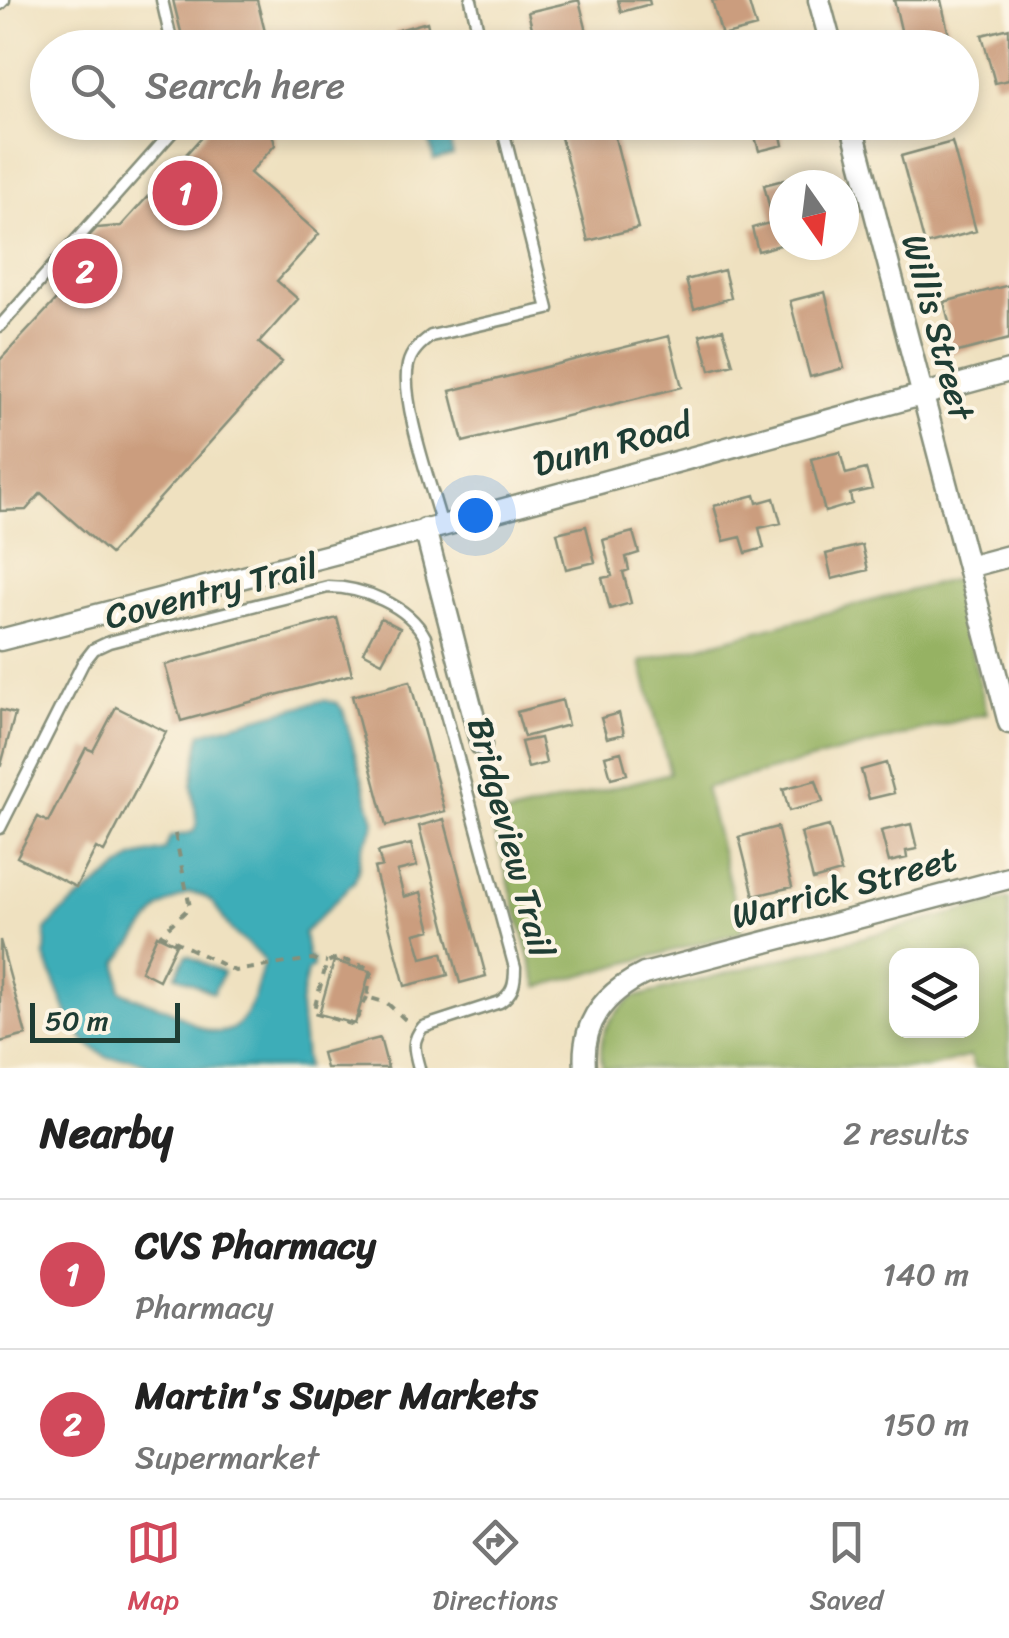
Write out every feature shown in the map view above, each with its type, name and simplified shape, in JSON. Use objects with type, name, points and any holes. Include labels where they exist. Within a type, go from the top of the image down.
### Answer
[{"type":"street","points":[[819,0],[827,30]]},
{"type":"street","name":"Willis Street","points":[[856,140],[1009,722]]},
{"type":"street","name":"Dunn Road","points":[[0,640],[433,528],[1009,371]]},
{"type":"street","name":"Bridgeview Trail","points":[[433,528],[481,745]]},
{"type":"street","points":[[968,567],[1009,556]]},
{"type":"street","name":"Warrick Street","points":[[585,1068],[586,1036],[605,999],[644,974],[1009,878]]},
{"type":"lane","points":[[162,0],[169,30]]},
{"type":"lane","points":[[471,0],[478,30]]},
{"type":"lane","points":[[0,326],[165,140]]},
{"type":"lane","points":[[433,528],[408,393],[408,362],[417,346],[431,336],[548,310],[505,140]]},
{"type":"lane","name":"Coventry Trail","points":[[0,828],[83,662],[94,650],[109,642],[328,587],[363,591]]},
{"type":"lane","name":"Bridgeview Trail","points":[[363,591],[412,619],[425,637],[515,968],[515,984],[500,1002],[434,1020],[418,1032]]},
{"type":"lane","points":[[418,1032],[413,1046],[418,1068]]},
{"type":"path","points":[[175,834],[190,907],[161,934],[235,971],[338,958],[372,969],[367,997],[354,1025],[313,1013],[328,962]]},
{"type":"path","points":[[367,997],[386,1003],[418,1032]]},
{"type":"green space","points":[[954,579],[987,713],[705,788],[742,932],[538,987],[491,819],[670,773],[641,662]]},
{"type":"green space","points":[[1009,899],[1009,1068],[974,1068],[970,1056],[926,1068],[603,1068],[603,1037],[616,1013],[632,998]]},
{"type":"water","points":[[429,140],[449,140],[453,155],[434,160]]},
{"type":"water","points":[[324,700],[337,703],[343,710],[374,821],[361,850],[354,882],[304,933],[313,967],[307,971],[300,1006],[306,1068],[155,1068],[130,1058],[108,1058],[86,1043],[70,1020],[45,957],[46,930],[60,914],[134,857],[165,850],[170,837],[193,832],[197,824],[192,785],[201,733]],"holes":[[[188,893],[213,904],[233,932],[264,961],[246,1014],[228,1031],[199,1027],[120,990],[118,962],[160,908]]]},
{"type":"water","points":[[187,955],[223,973],[213,993],[176,975]]},
{"type":"building","points":[[173,0],[257,0],[264,30],[180,30]]},
{"type":"building","points":[[579,0],[586,30],[532,30],[528,12]]},
{"type":"building","points":[[618,0],[649,0],[650,4],[621,12]]},
{"type":"building","points":[[712,0],[748,0],[756,27],[720,30]]},
{"type":"building","points":[[894,0],[941,0],[948,30],[901,30]]},
{"type":"building","points":[[427,22],[429,30],[399,30]]},
{"type":"building","points":[[1009,28],[1009,80],[995,83],[982,35]]},
{"type":"building","points":[[199,140],[274,140],[275,145],[250,173],[319,234],[277,281],[298,299],[259,343],[282,362],[110,554],[41,493],[26,510],[0,511],[0,360],[56,300],[54,273],[97,228],[121,226]]},
{"type":"building","points":[[562,140],[616,140],[638,228],[588,241]]},
{"type":"building","points":[[756,140],[782,140],[783,145],[759,151]]},
{"type":"building","points":[[952,142],[976,231],[925,245],[901,156]]},
{"type":"building","points":[[769,223],[769,248],[758,251],[752,228]]},
{"type":"building","points":[[724,270],[731,298],[694,309],[686,280]]},
{"type":"building","points":[[1009,285],[1009,339],[950,354],[942,324],[949,322],[944,302]]},
{"type":"building","points":[[825,292],[844,368],[810,377],[790,301]]},
{"type":"building","points":[[723,329],[733,364],[710,370],[700,335]]},
{"type":"building","points":[[669,336],[682,387],[463,442],[450,391]]},
{"type":"building","points":[[840,452],[846,474],[866,469],[872,489],[850,494],[852,504],[825,512],[811,459]]},
{"type":"building","points":[[755,495],[757,503],[774,498],[781,523],[759,528],[764,548],[746,553],[741,537],[724,541],[714,506]]},
{"type":"building","points":[[586,526],[595,562],[566,569],[557,533]]},
{"type":"building","points":[[633,532],[639,553],[626,557],[629,570],[623,572],[631,603],[610,609],[602,578],[612,576],[603,540]]},
{"type":"building","points":[[862,545],[868,570],[832,579],[826,554]]},
{"type":"building","points":[[337,618],[352,674],[181,721],[165,665]]},
{"type":"building","points":[[381,618],[400,628],[382,662],[363,652]]},
{"type":"building","points":[[410,681],[445,811],[386,826],[352,696]]},
{"type":"building","points":[[562,700],[568,725],[524,737],[517,712]]},
{"type":"building","points":[[116,707],[166,732],[104,852],[96,848],[76,887],[17,857],[38,817],[48,822],[86,748],[93,751]]},
{"type":"building","points":[[0,710],[15,714],[1,765],[0,764]]},
{"type":"building","points":[[619,713],[624,734],[607,738],[601,718]]},
{"type":"building","points":[[540,738],[546,763],[528,768],[521,742]]},
{"type":"building","points":[[621,752],[627,774],[611,778],[605,756]]},
{"type":"building","points":[[886,763],[894,793],[869,799],[861,770]]},
{"type":"building","points":[[816,780],[823,802],[789,811],[783,789]]},
{"type":"building","points":[[444,819],[486,976],[460,983],[419,826]]},
{"type":"building","points":[[911,824],[917,849],[906,851],[907,858],[889,862],[881,831]]},
{"type":"building","points":[[829,826],[841,872],[813,880],[801,833]]},
{"type":"building","points":[[777,827],[792,887],[754,896],[739,837]]},
{"type":"building","points":[[411,844],[417,866],[397,871],[404,897],[421,892],[431,930],[415,934],[422,958],[442,953],[448,975],[405,986],[374,868],[382,866],[378,852]]},
{"type":"building","points":[[157,935],[176,944],[159,980],[141,971]]},
{"type":"building","points":[[0,940],[26,1035],[0,1042]]},
{"type":"building","points":[[334,961],[370,971],[355,1024],[319,1014]]},
{"type":"building","points":[[380,1038],[388,1068],[326,1068],[322,1053]]},
{"type":"place","name":"CVS Pharmacy","points":[[185,193]]},
{"type":"place","name":"Martin's Super Markets","points":[[85,271]]}]
